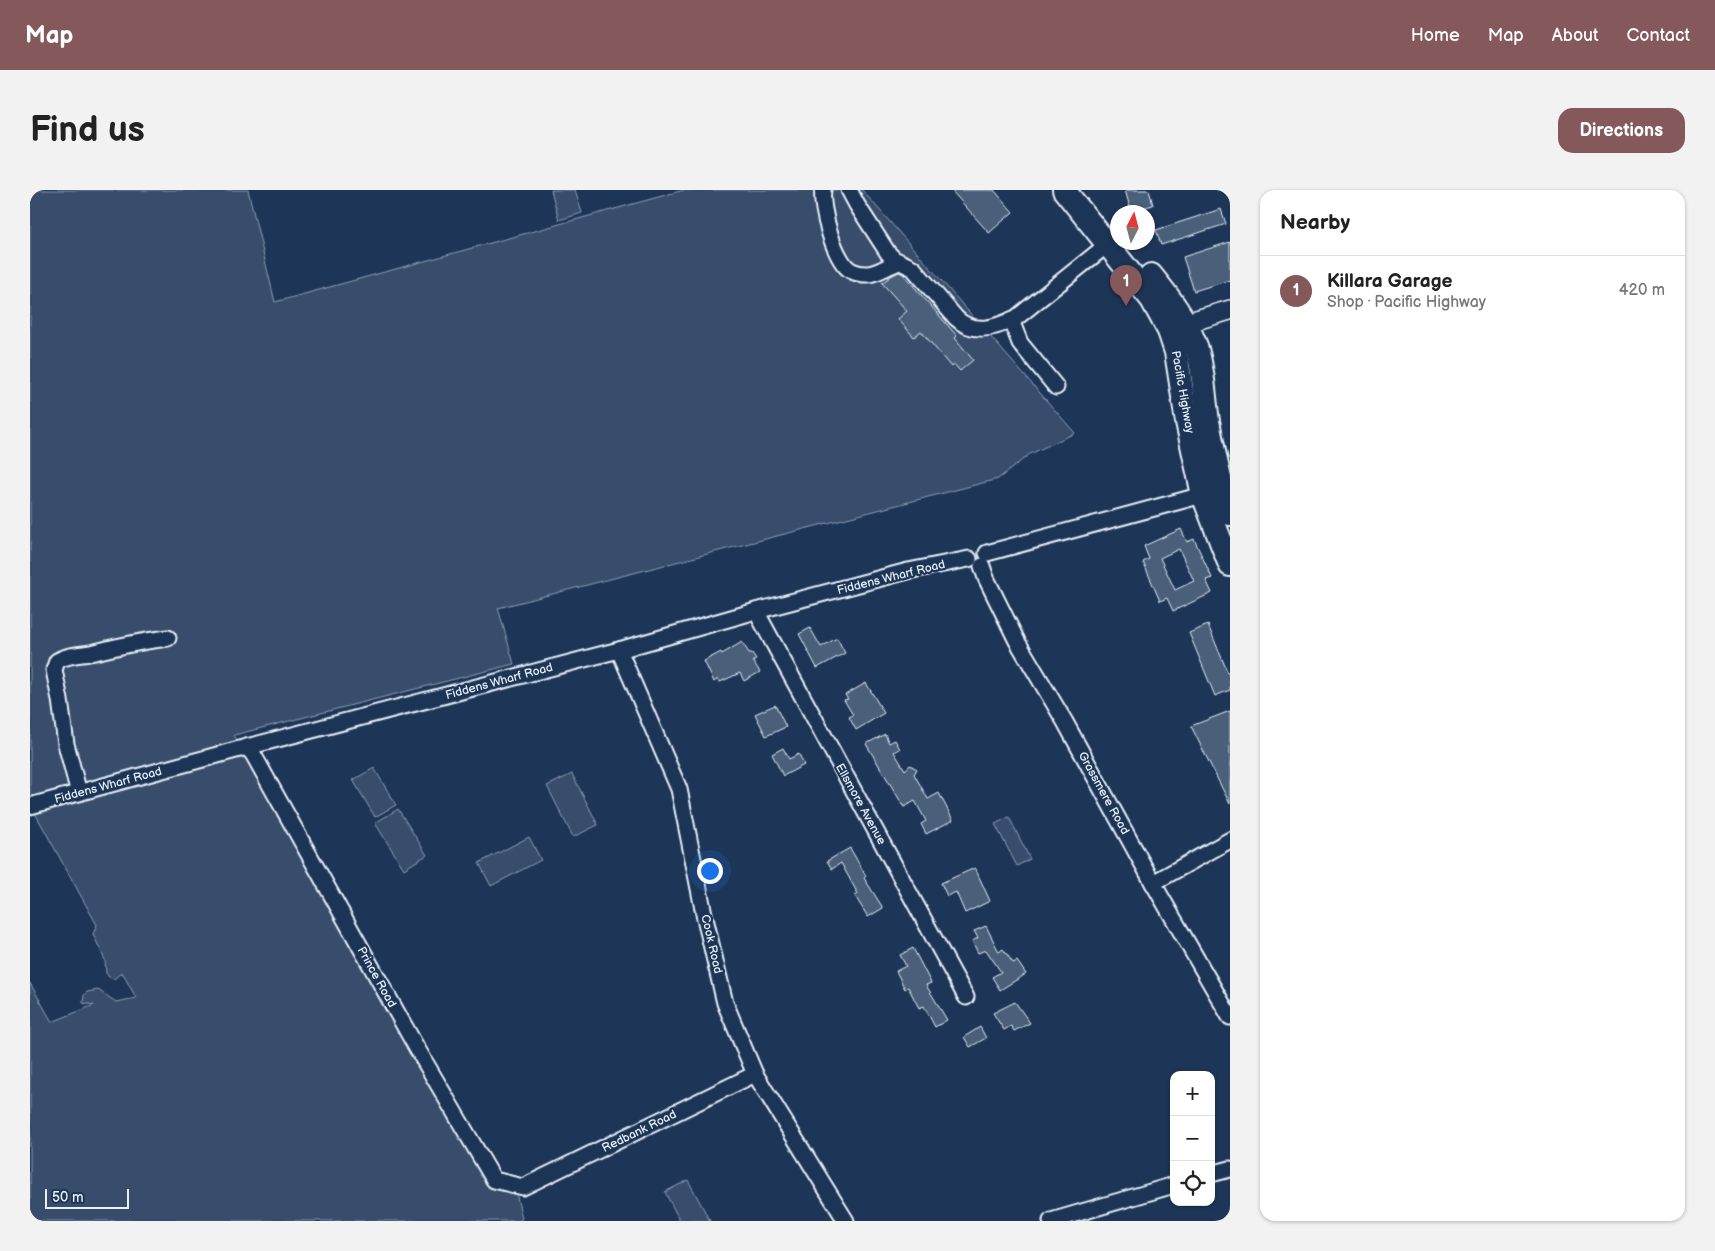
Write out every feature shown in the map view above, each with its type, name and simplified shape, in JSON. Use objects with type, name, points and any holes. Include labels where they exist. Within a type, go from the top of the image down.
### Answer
[{"type":"highway","name":"Pacific Highway","points":[[1064,190],[1110,235]]},
{"type":"highway","name":"Pacific Highway","points":[[1080,190],[1110,232]]},
{"type":"highway","name":"Pacific Highway","points":[[1121,250],[1152,300],[1196,347],[1213,492],[1230,565]]},
{"type":"highway","name":"Pacific Highway","points":[[1213,492],[1230,514]]},
{"type":"main road","points":[[1178,327],[1230,310]]},
{"type":"street","points":[[823,190],[822,197],[826,221],[840,259],[846,267],[851,271],[873,274],[900,262]]},
{"type":"street","points":[[849,190],[888,253],[894,259],[913,268],[956,318],[966,326],[979,329],[1011,320],[1110,246]]},
{"type":"street","points":[[1011,320],[1020,343],[1056,387]]},
{"type":"street","name":"Fiddens Wharf Road","points":[[30,806],[247,746],[619,650],[908,571],[980,559],[1213,492]]},
{"type":"street","name":"Grassmere Road","points":[[980,559],[986,578],[1017,641],[1065,722],[1153,883],[1230,1017]]},
{"type":"street","name":"Ellsmore Avenue","points":[[756,611],[966,997]]},
{"type":"street","points":[[79,793],[66,744],[54,670],[57,661],[70,656],[130,643],[168,638]]},
{"type":"street","name":"Cook Road","points":[[619,650],[679,790],[704,914],[726,1003],[755,1074],[846,1221]]},
{"type":"street","name":"Prince Road","points":[[247,746],[414,1045],[494,1180],[523,1187]]},
{"type":"street","points":[[1153,883],[1230,840]]},
{"type":"street","name":"Redbank Road","points":[[523,1187],[755,1074]]},
{"type":"street","points":[[1215,1173],[1230,1169]]},
{"type":"street","points":[[1052,1221],[1170,1186]]},
{"type":"shaded area","points":[[30,190],[248,190],[275,302],[684,190],[862,190],[1075,433],[1030,454],[998,479],[498,608],[514,664],[234,735],[461,1136],[516,1193],[522,1218],[520,1221],[30,1221],[30,983],[52,1022],[94,1005],[83,1003],[84,995],[87,992],[98,990],[116,1002],[136,998],[122,972],[114,979],[106,973],[105,960],[93,934],[97,925],[30,804]]},
{"type":"shaded area","points":[[551,190],[575,190],[582,213],[559,220]]},
{"type":"shaded area","points":[[374,768],[396,805],[375,817],[353,780]]},
{"type":"shaded area","points":[[572,774],[598,825],[573,837],[547,786]]},
{"type":"shaded area","points":[[398,809],[427,855],[404,869],[375,823]]},
{"type":"shaded area","points":[[1009,817],[1030,859],[1017,866],[995,824]]},
{"type":"shaded area","points":[[529,837],[541,860],[491,886],[479,863]]},
{"type":"shaded area","points":[[688,1180],[710,1221],[680,1221],[665,1192]]},
{"type":"building","points":[[951,190],[994,190],[1013,212],[989,233]]},
{"type":"building","points":[[1125,190],[1149,190],[1153,205],[1129,205]]},
{"type":"building","points":[[1221,209],[1226,224],[1161,245],[1156,230]]},
{"type":"building","points":[[1230,242],[1230,280],[1194,291],[1183,257]]},
{"type":"building","points":[[899,272],[903,274],[957,336],[955,338],[973,360],[960,371],[955,365],[951,367],[921,331],[914,337],[898,319],[907,311],[882,283]]},
{"type":"building","points":[[1181,529],[1187,542],[1194,539],[1212,578],[1206,580],[1212,593],[1173,611],[1167,598],[1160,601],[1143,562],[1149,559],[1144,546]],"holes":[[[1179,549],[1194,581],[1175,590],[1160,558]]]},
{"type":"building","points":[[1208,625],[1230,678],[1230,690],[1215,696],[1189,633]]},
{"type":"building","points":[[810,628],[821,647],[837,638],[845,653],[817,668],[799,634]]},
{"type":"building","points":[[742,642],[749,653],[752,653],[756,659],[753,661],[760,672],[744,681],[740,673],[720,682],[718,679],[714,682],[704,661],[721,652],[722,654]]},
{"type":"building","points":[[866,683],[884,713],[856,730],[849,717],[853,715],[844,700],[848,699],[845,695]]},
{"type":"building","points":[[775,705],[786,727],[766,736],[755,714]]},
{"type":"building","points":[[1230,711],[1230,804],[1191,726]]},
{"type":"building","points":[[885,734],[889,743],[895,740],[900,749],[894,752],[905,770],[910,765],[917,769],[914,774],[928,799],[939,793],[953,820],[926,834],[921,824],[926,821],[915,801],[904,807],[866,744]]},
{"type":"building","points":[[783,748],[789,759],[799,754],[804,765],[783,776],[772,754]]},
{"type":"building","points":[[850,848],[866,876],[864,878],[883,908],[868,917],[855,896],[858,894],[841,863],[832,869],[827,861]]},
{"type":"building","points":[[975,868],[990,901],[965,913],[956,892],[947,896],[941,883]]},
{"type":"building","points":[[986,926],[999,952],[1003,949],[1013,963],[1017,961],[1026,974],[1000,990],[992,977],[1001,972],[986,950],[978,953],[972,941],[978,938],[974,931]]},
{"type":"building","points":[[913,948],[931,983],[926,985],[947,1020],[935,1027],[924,1006],[919,1008],[908,987],[905,989],[896,971],[906,966],[900,955]]},
{"type":"building","points":[[1015,1002],[1030,1023],[1014,1031],[1011,1026],[1004,1030],[993,1013]]},
{"type":"building","points":[[980,1027],[986,1038],[970,1047],[964,1037]]},
{"type":"place","name":"Killara Garage","points":[[1126,306]]}]
